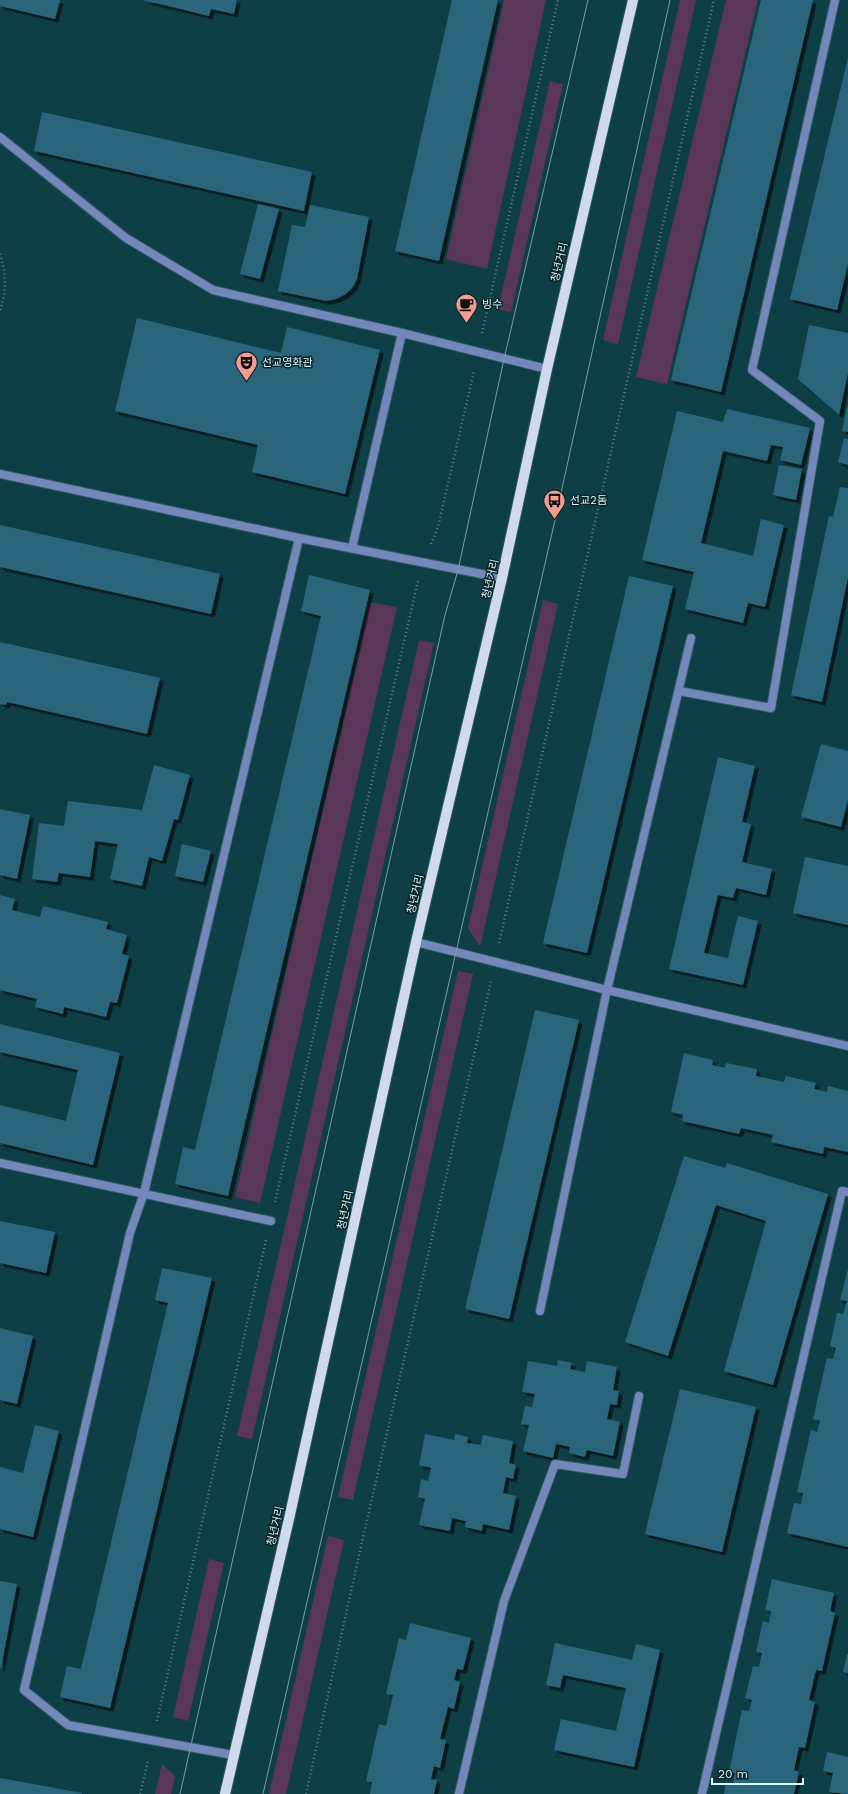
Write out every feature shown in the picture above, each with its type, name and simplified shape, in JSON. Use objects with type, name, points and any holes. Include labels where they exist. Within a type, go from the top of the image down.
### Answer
[{"type":"main road","name":"청년거리","points":[[225,1794],[289,1519],[416,942],[502,578],[546,369],[632,0]]},
{"type":"street","points":[[679,690],[771,708],[820,421],[752,370],[835,0]]},
{"type":"street","points":[[0,137],[126,238],[212,290],[402,333],[546,369]]},
{"type":"street","points":[[352,548],[402,333]]},
{"type":"street","points":[[0,474],[299,538],[502,578]]},
{"type":"street","points":[[234,1755],[68,1725],[24,1690],[130,1233],[144,1193],[299,538]]},
{"type":"street","points":[[540,1311],[608,990],[691,638]]},
{"type":"street","points":[[416,942],[608,990],[848,1046]]},
{"type":"street","points":[[0,1163],[271,1221]]},
{"type":"street","points":[[702,1794],[842,1191],[848,1192]]},
{"type":"street","points":[[459,1794],[504,1601],[555,1464],[622,1474],[639,1396]]},
{"type":"path","points":[[140,1794],[423,563],[438,527],[558,0]]},
{"type":"path","points":[[306,1794],[364,1533],[714,0]]},
{"type":"path","points":[[0,254],[5,284],[0,310]]},
{"type":"shaded area","points":[[504,0],[546,0],[487,269],[446,259]]},
{"type":"shaded area","points":[[680,0],[696,0],[618,344],[603,340]]},
{"type":"shaded area","points":[[726,0],[758,0],[667,384],[636,377]]},
{"type":"shaded area","points":[[550,81],[563,84],[511,312],[498,309]]},
{"type":"shaded area","points":[[543,600],[558,604],[480,947],[468,928]]},
{"type":"shaded area","points":[[370,602],[397,607],[260,1203],[235,1197]]},
{"type":"shaded area","points":[[419,640],[434,643],[252,1439],[237,1436]]},
{"type":"shaded area","points":[[458,971],[473,974],[353,1500],[338,1497]]},
{"type":"shaded area","points":[[328,1536],[344,1540],[286,1794],[269,1794]]},
{"type":"shaded area","points":[[209,1559],[224,1563],[188,1721],[173,1717]]},
{"type":"shaded area","points":[[162,1764],[175,1776],[171,1794],[155,1794]]},
{"type":"building","points":[[0,0],[60,0],[55,19],[0,6]]},
{"type":"building","points":[[143,0],[237,0],[234,14],[211,9],[209,16]]},
{"type":"building","points":[[452,0],[498,0],[439,261],[395,251]]},
{"type":"building","points":[[761,0],[813,0],[721,392],[671,380]]},
{"type":"building","points":[[848,58],[848,264],[837,310],[790,299]]},
{"type":"building","points":[[42,112],[312,172],[304,211],[34,151]]},
{"type":"building","points":[[258,204],[279,209],[260,279],[240,274]]},
{"type":"building","points":[[310,205],[369,217],[357,279],[353,287],[346,294],[336,299],[326,301],[278,291],[292,225],[305,227]]},
{"type":"building","name":"선교영화관","points":[[137,318],[281,353],[287,327],[380,350],[345,494],[252,472],[258,445],[115,411]]},
{"type":"building","points":[[809,325],[848,333],[848,373],[839,415],[798,379]]},
{"type":"building","points":[[847,406],[848,407],[848,432],[842,431]]},
{"type":"building","points":[[727,409],[810,428],[801,465],[780,460],[783,447],[771,445],[767,461],[723,451],[701,543],[753,556],[761,519],[784,525],[765,607],[748,603],[743,623],[685,609],[694,572],[642,560],[677,411],[723,422]]},
{"type":"building","points":[[844,438],[848,439],[848,465],[838,462]]},
{"type":"building","points":[[779,465],[802,469],[796,500],[773,495]]},
{"type":"building","points":[[840,487],[848,488],[848,577],[822,702],[791,695],[829,516],[833,517]]},
{"type":"building","points":[[0,525],[220,574],[211,614],[0,567]]},
{"type":"building","points":[[309,575],[370,590],[228,1196],[175,1184],[183,1147],[195,1150],[321,616],[301,611]]},
{"type":"building","points":[[629,576],[673,586],[587,953],[543,943]]},
{"type":"building","points":[[0,642],[160,678],[147,734],[7,702],[6,705],[0,704]]},
{"type":"building","points":[[821,744],[848,751],[848,800],[841,827],[801,817]]},
{"type":"building","points":[[718,757],[755,766],[742,822],[751,824],[742,862],[772,869],[766,895],[736,888],[733,898],[718,895],[704,953],[728,958],[738,916],[758,921],[743,985],[669,969]]},
{"type":"building","points":[[154,765],[190,775],[178,820],[174,819],[162,861],[149,857],[142,886],[110,879],[118,844],[95,841],[90,877],[59,873],[57,882],[32,879],[39,823],[64,826],[68,801],[142,810]]},
{"type":"building","points":[[0,809],[30,815],[17,879],[0,875]]},
{"type":"building","points":[[182,844],[211,851],[203,882],[175,876]]},
{"type":"building","points":[[805,857],[848,866],[848,925],[793,913]]},
{"type":"building","points":[[0,895],[15,899],[12,910],[40,917],[43,906],[108,922],[106,929],[127,935],[122,954],[129,956],[117,1003],[110,1002],[106,1017],[64,1007],[63,1014],[35,1007],[37,999],[0,990]]},
{"type":"building","points":[[535,1010],[579,1020],[509,1319],[465,1309]]},
{"type":"building","points":[[0,1024],[120,1053],[93,1165],[0,1143],[0,1105],[66,1121],[78,1070],[0,1052]]},
{"type":"building","points":[[684,1053],[713,1060],[712,1065],[725,1068],[726,1063],[757,1069],[756,1076],[784,1082],[786,1076],[816,1083],[814,1089],[827,1092],[828,1086],[848,1091],[848,1152],[824,1147],[823,1154],[771,1142],[773,1135],[741,1128],[739,1134],[682,1121],[683,1115],[671,1112]]},
{"type":"building","points":[[684,1156],[725,1168],[727,1163],[828,1194],[773,1385],[724,1371],[766,1221],[716,1205],[668,1356],[625,1342]]},
{"type":"building","points":[[0,1221],[55,1232],[46,1273],[0,1263]]},
{"type":"building","points":[[162,1268],[212,1278],[110,1708],[60,1697],[67,1666],[81,1669],[168,1303],[155,1300]]},
{"type":"building","points":[[848,1269],[848,1547],[787,1533],[794,1503],[801,1504],[803,1493],[797,1492],[811,1430],[817,1432],[820,1421],[813,1419],[827,1358],[833,1359],[836,1348],[830,1346],[837,1313],[843,1314],[847,1301],[840,1300]]},
{"type":"building","points":[[0,1328],[33,1336],[17,1404],[0,1400]]},
{"type":"building","points":[[558,1360],[572,1363],[570,1369],[585,1372],[587,1361],[617,1367],[613,1390],[619,1391],[617,1405],[610,1404],[607,1419],[620,1422],[613,1456],[587,1450],[585,1457],[569,1453],[570,1447],[556,1444],[553,1458],[523,1451],[529,1425],[521,1424],[525,1406],[532,1407],[535,1394],[522,1392],[528,1361],[557,1366]]},
{"type":"building","points":[[680,1389],[756,1407],[722,1552],[645,1534]]},
{"type":"building","points":[[35,1425],[59,1431],[33,1537],[0,1529],[0,1467],[23,1473]]},
{"type":"building","points":[[425,1434],[454,1440],[455,1434],[468,1437],[467,1443],[481,1445],[483,1435],[513,1441],[509,1463],[516,1465],[513,1479],[506,1477],[503,1493],[516,1496],[509,1530],[483,1524],[482,1531],[465,1527],[466,1521],[452,1518],[450,1531],[419,1525],[425,1499],[418,1497],[421,1479],[428,1481],[431,1468],[419,1465]]},
{"type":"building","points":[[772,1579],[834,1593],[830,1611],[835,1613],[822,1671],[816,1670],[809,1700],[815,1702],[805,1748],[799,1747],[794,1770],[799,1772],[794,1794],[724,1794],[726,1782],[733,1784],[735,1773],[729,1772],[742,1710],[749,1711],[752,1700],[745,1698],[753,1666],[759,1667],[762,1653],[756,1652],[763,1621],[769,1623],[771,1611],[765,1610]]},
{"type":"building","points":[[0,1581],[17,1584],[1,1668],[0,1668]]},
{"type":"building","points":[[410,1623],[471,1638],[463,1670],[457,1669],[454,1680],[460,1682],[454,1709],[448,1707],[440,1739],[446,1740],[440,1768],[434,1766],[431,1779],[437,1780],[434,1794],[370,1794],[372,1782],[366,1781],[379,1724],[386,1726],[393,1695],[386,1694],[399,1638],[406,1640]]},
{"type":"building","points":[[555,1643],[632,1660],[636,1644],[660,1650],[634,1767],[554,1750],[561,1719],[616,1731],[626,1688],[563,1675],[560,1688],[546,1685]]},
{"type":"building","points":[[848,1654],[848,1673],[843,1672]]},
{"type":"building","points":[[827,1752],[848,1757],[848,1794],[829,1792],[833,1773],[823,1771]]},
{"type":"building","points":[[0,1778],[82,1793],[82,1794],[0,1794]]},
{"type":"tram line","points":[[180,1794],[445,615],[458,570],[504,359],[588,0]]},
{"type":"tram line","points":[[263,1794],[555,520],[670,0]]},
{"type":"place","name":"빙수","points":[[467,324]]},
{"type":"place","name":"선교영화관","points":[[247,382]]},
{"type":"place","name":"선교2돔","points":[[555,520]]}]
